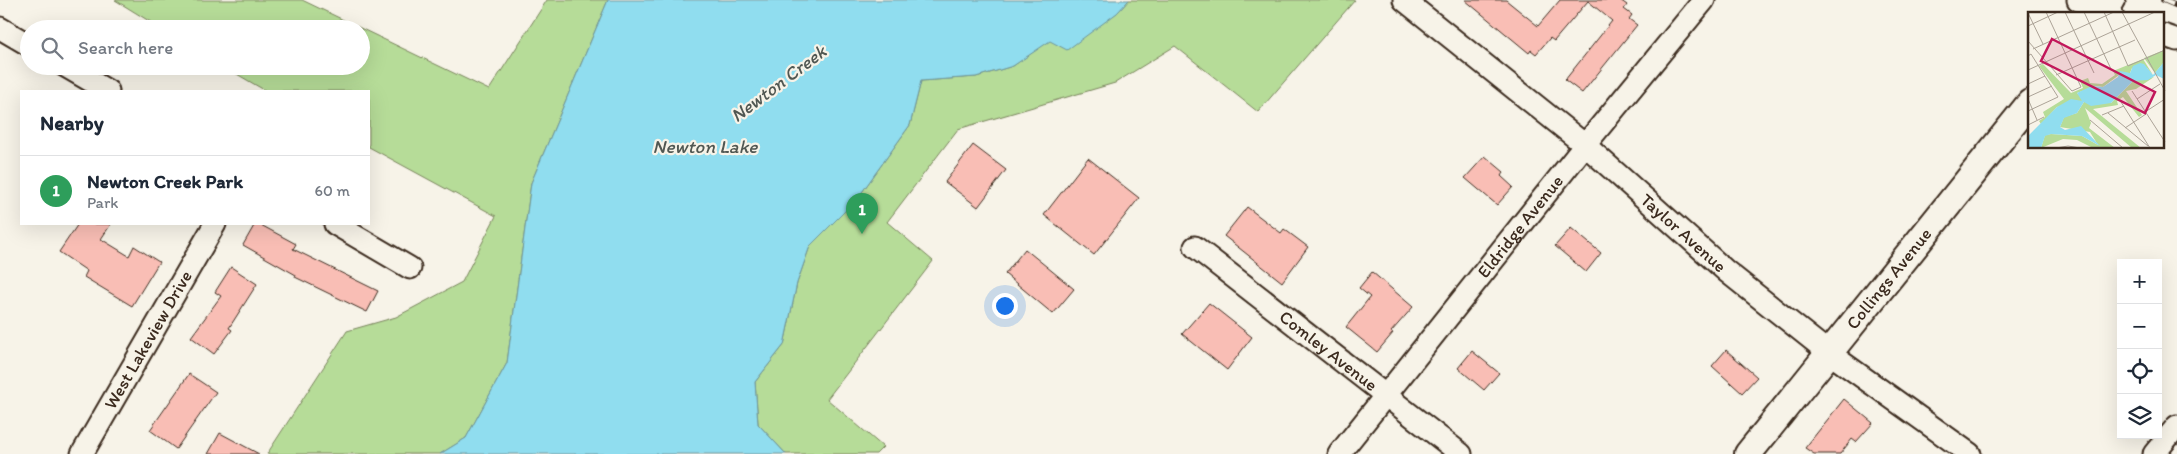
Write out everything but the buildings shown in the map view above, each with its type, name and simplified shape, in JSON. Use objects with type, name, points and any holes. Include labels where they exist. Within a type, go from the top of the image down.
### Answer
[{"type":"main road","name":"Collings Avenue","points":[[1748,454],[2028,105]]},
{"type":"street","name":"Taylor Avenue","points":[[1404,0],[1585,145],[1726,271],[1829,353],[1970,454]]},
{"type":"street","name":"Eldridge Avenue","points":[[1339,454],[1585,145],[1704,0]]},
{"type":"street","points":[[2078,0],[2107,10]]},
{"type":"street","points":[[2,33],[20,41]]},
{"type":"street","points":[[2164,35],[2177,40]]},
{"type":"street","points":[[80,75],[106,90]]},
{"type":"street","name":"West Lakeview Drive","points":[[82,454],[214,225]]},
{"type":"street","points":[[337,225],[410,268]]},
{"type":"street","name":"Comley Avenue","points":[[1195,247],[1461,454]]},
{"type":"street","points":[[2154,454],[2177,426]]},
{"type":"green space","points":[[115,0],[302,0],[344,20],[147,20]]},
{"type":"green space","points":[[547,0],[608,0],[531,183],[507,363],[466,438],[440,454],[267,454],[347,331],[396,317],[462,282],[496,216],[370,148],[370,90],[264,90],[238,75],[370,75],[370,33],[489,90]]},
{"type":"green space","points":[[1129,0],[1355,0],[1258,112],[1175,46],[1115,83],[958,129],[887,222],[933,261],[827,399],[883,447],[876,454],[786,454],[758,424],[755,382],[784,345],[797,283],[810,246],[857,199],[910,125],[921,81],[976,77],[1013,66],[1050,40],[1117,13]]},
{"type":"water","name":"Newton Lake","points":[[608,0],[1129,0],[1117,13],[1067,50],[1050,41],[1013,66],[976,77],[921,81],[910,125],[857,199],[810,246],[797,283],[784,345],[755,382],[758,424],[786,454],[440,454],[466,438],[507,363],[531,183]]},
{"type":"railway","points":[[2163,0],[2177,6]]},
{"type":"place","name":"Newton Creek Park","points":[[862,234]]},
{"type":"water label","name":"Newton Creek","points":[[778,83]]}]
